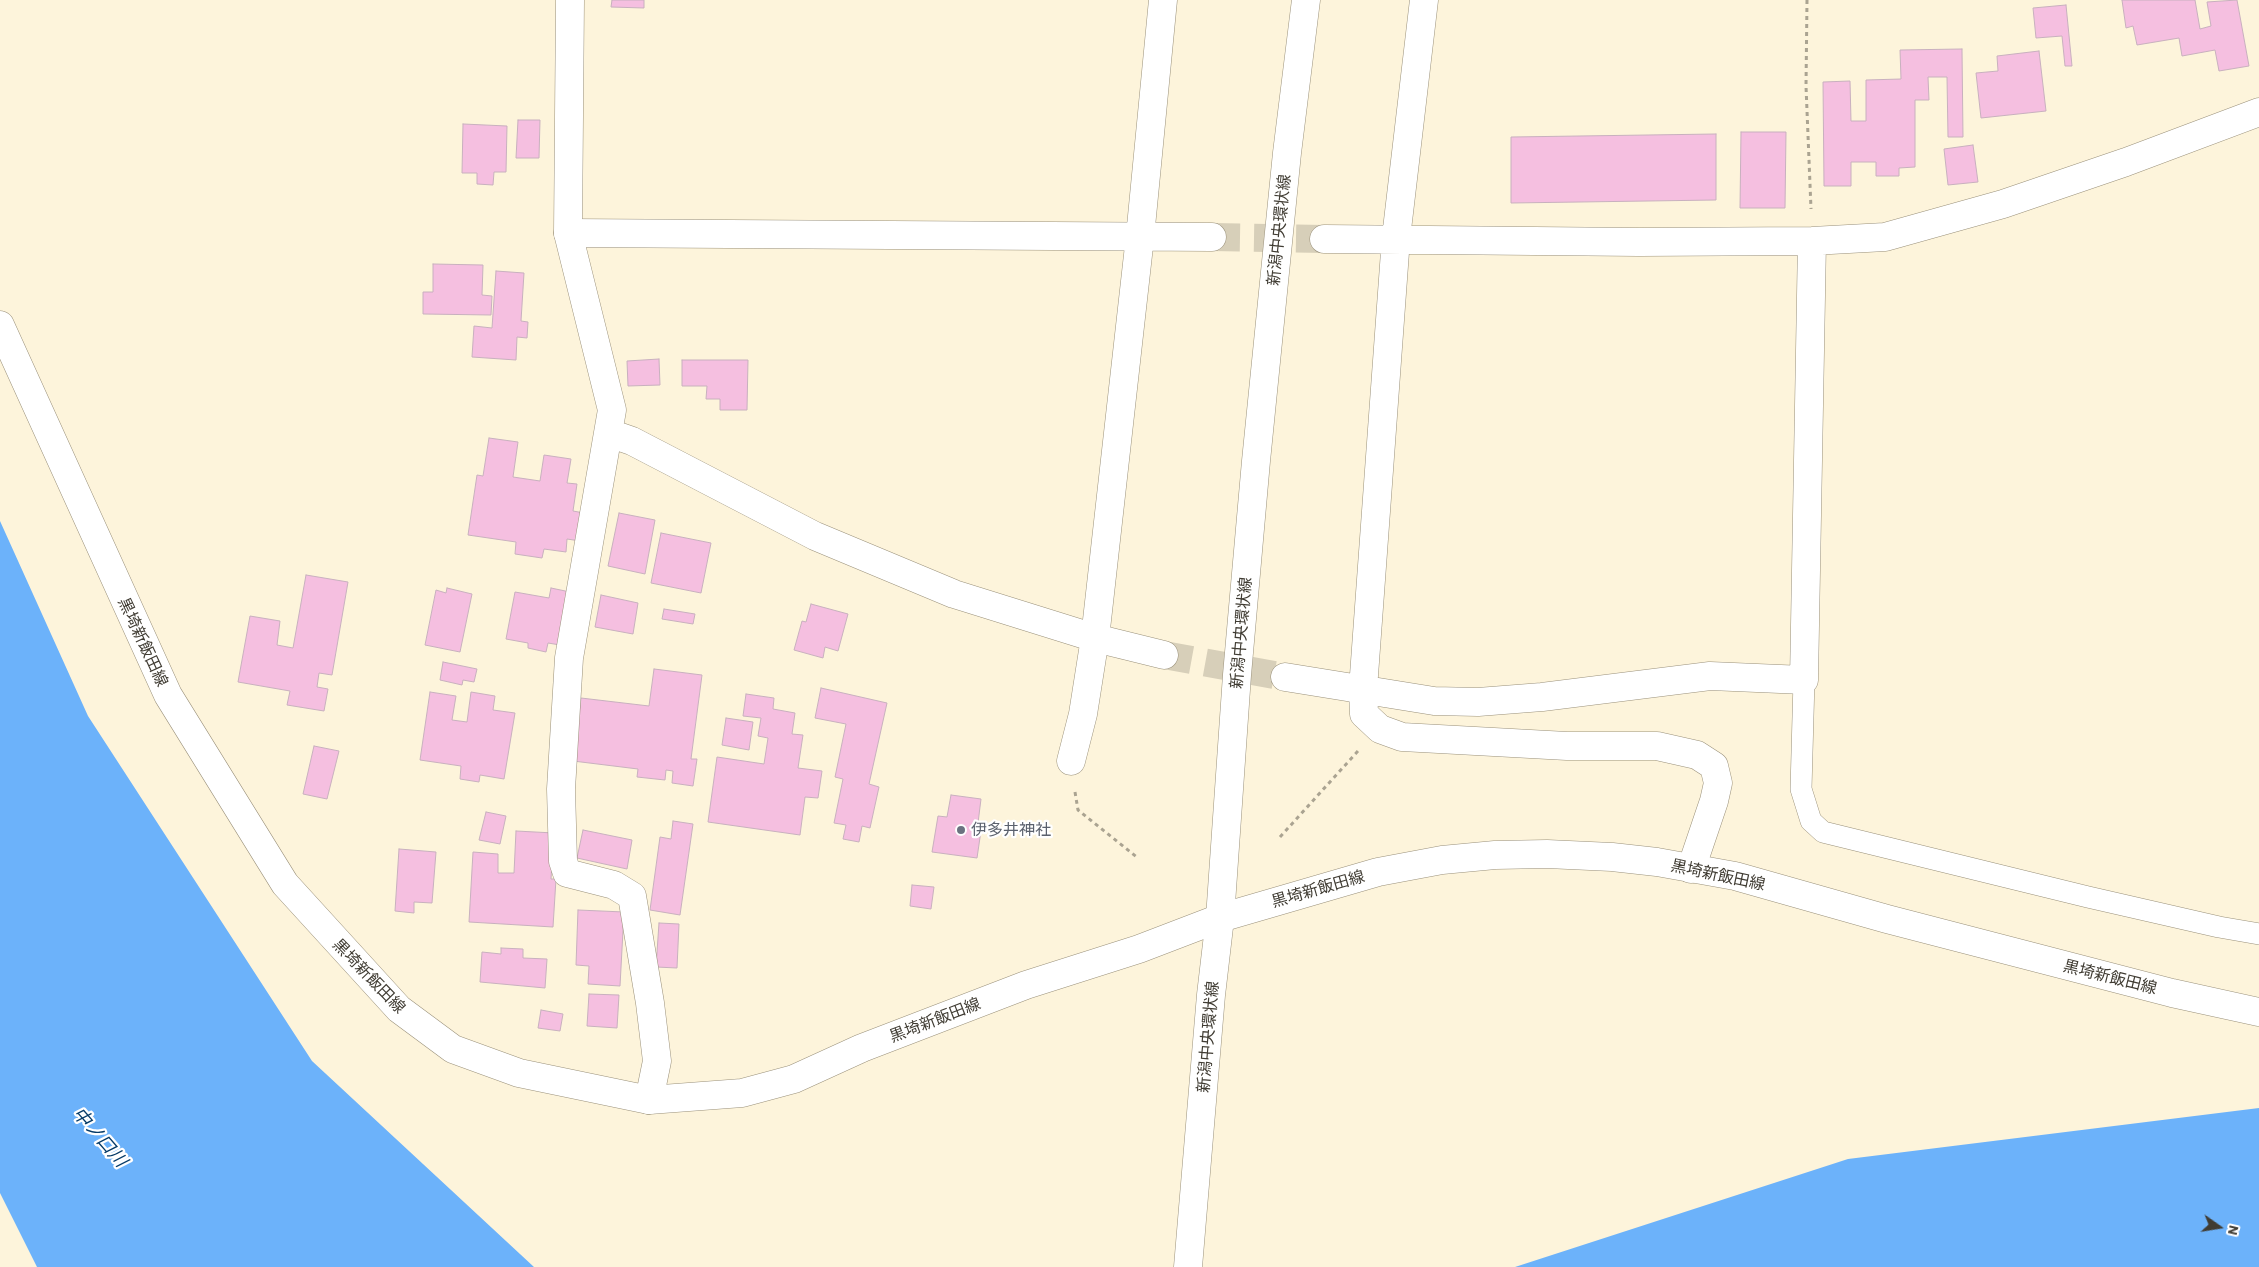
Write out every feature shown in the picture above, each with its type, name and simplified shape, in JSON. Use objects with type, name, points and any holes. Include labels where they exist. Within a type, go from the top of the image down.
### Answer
[{"type":"street","points":[[570,0],[568,233],[612,410],[610,433],[569,658],[561,789],[563,861],[567,873],[614,885],[632,896],[650,1003],[656,1061],[649,1100]]},
{"type":"street","points":[[1071,761],[1084,714],[1095,638],[1140,237],[1163,0]]},
{"type":"street","name":"新潟中央環状線","points":[[1188,1267],[1211,995],[1220,918],[1237,675],[1256,461],[1287,152],[1306,0]]},
{"type":"street","points":[[1424,0],[1396,238],[1363,689],[1364,714],[1380,730],[1402,736],[1567,746],[1657,746],[1697,755],[1714,766],[1718,783],[1714,801],[1691,869]]},
{"type":"street","points":[[1324,239],[1396,238],[1639,242],[1812,241],[1885,237],[2003,204],[2126,162],[2259,112]]},
{"type":"street","points":[[568,233],[1212,237]]},
{"type":"street","points":[[1285,677],[1434,701],[1478,702],[1542,697],[1710,676],[1804,680],[1812,241]]},
{"type":"street","name":"黒埼新飯田線","points":[[0,325],[168,695],[285,884],[399,1009],[453,1048],[519,1073],[649,1100],[742,1093],[794,1079],[862,1048],[1026,985],[1139,949],[1220,918],[1378,872],[1442,860],[1547,854],[1612,857],[1735,876],[1963,939],[2259,1012]]},
{"type":"street","points":[[610,433],[632,441],[815,536],[954,594],[1095,638],[1164,655]]},
{"type":"lane","points":[[1804,680],[1801,789],[1811,821],[1823,832],[2078,895],[2219,927],[2259,934]]},
{"type":"path","points":[[1807,0],[1806,86],[1812,241]]},
{"type":"path","points":[[1280,837],[1358,752]]},
{"type":"path","points":[[1078,810],[1138,858]]},
{"type":"water","name":"中ノ口川","points":[[0,521],[88,716],[312,1061],[534,1267],[37,1267],[0,1193]]},
{"type":"water","points":[[2259,1108],[2259,1267],[1515,1267],[1848,1159]]},
{"type":"building","points":[[612,0],[644,0],[644,8],[611,7]]},
{"type":"building","points":[[2122,0],[2195,0],[2200,29],[2211,26],[2207,2],[2237,0],[2249,66],[2219,71],[2215,50],[2182,56],[2179,38],[2137,45],[2133,26],[2126,28]]},
{"type":"building","points":[[2066,5],[2072,66],[2065,66],[2062,36],[2036,38],[2033,8]]},
{"type":"building","points":[[1962,49],[1963,137],[1948,137],[1947,77],[1928,77],[1929,100],[1915,100],[1915,167],[1899,168],[1899,176],[1876,176],[1876,162],[1851,162],[1851,186],[1824,186],[1823,82],[1850,81],[1851,121],[1866,121],[1866,80],[1901,79],[1900,50]]},
{"type":"building","points":[[2039,51],[2046,111],[1981,118],[1976,73],[1998,71],[1997,56]]},
{"type":"building","points":[[518,120],[540,120],[539,158],[516,158]]},
{"type":"building","points":[[463,124],[507,126],[506,172],[494,172],[493,185],[477,184],[477,173],[462,173]]},
{"type":"building","points":[[1741,132],[1786,132],[1785,208],[1740,208]]},
{"type":"building","points":[[1716,134],[1716,200],[1511,203],[1511,137]]},
{"type":"building","points":[[1973,145],[1978,182],[1948,185],[1944,149]]},
{"type":"building","points":[[433,264],[483,265],[482,295],[492,296],[491,315],[423,314],[423,292],[433,292]]},
{"type":"building","points":[[496,271],[524,273],[521,321],[528,322],[527,338],[517,337],[516,360],[472,357],[474,326],[492,328]]},
{"type":"building","points":[[659,359],[660,385],[628,386],[627,361]]},
{"type":"building","points":[[682,360],[748,360],[747,410],[720,410],[720,399],[706,399],[707,386],[682,386]]},
{"type":"building","points":[[489,438],[518,442],[513,477],[540,481],[544,455],[571,459],[567,483],[577,484],[573,511],[584,513],[580,541],[567,539],[566,552],[544,549],[542,558],[515,554],[516,542],[468,535],[477,475],[483,476]]},
{"type":"building","points":[[619,513],[655,520],[645,574],[608,566]]},
{"type":"building","points":[[661,533],[711,543],[701,593],[651,583]]},
{"type":"building","points":[[306,575],[348,582],[332,675],[319,673],[317,687],[328,689],[324,711],[287,705],[290,691],[238,682],[250,616],[280,621],[277,645],[293,648]]},
{"type":"building","points":[[447,588],[472,594],[460,652],[425,645],[436,590],[446,593]]},
{"type":"building","points":[[551,588],[570,592],[560,645],[548,643],[546,652],[528,648],[528,643],[506,639],[515,592],[549,598]]},
{"type":"building","points":[[601,595],[638,603],[633,634],[595,627]]},
{"type":"building","points":[[811,604],[848,614],[838,651],[825,647],[823,658],[794,650],[802,621],[806,622]]},
{"type":"building","points":[[664,609],[695,614],[693,624],[662,619]]},
{"type":"building","points":[[443,662],[477,669],[474,682],[463,680],[462,685],[440,680]]},
{"type":"building","points":[[654,669],[702,675],[691,759],[697,759],[693,786],[672,783],[673,771],[666,770],[665,780],[637,777],[638,769],[573,761],[581,698],[649,706]]},
{"type":"building","points":[[821,688],[887,703],[869,784],[879,787],[870,828],[862,826],[859,842],[843,839],[846,825],[834,823],[843,779],[835,777],[846,724],[815,718]]},
{"type":"building","points":[[430,692],[456,696],[452,720],[467,722],[471,692],[495,696],[493,710],[515,713],[504,779],[480,775],[479,782],[460,779],[461,766],[420,760]]},
{"type":"building","points":[[746,694],[774,698],[773,709],[795,713],[792,734],[803,735],[798,768],[822,771],[818,798],[805,797],[800,835],[708,822],[717,757],[764,764],[768,738],[758,736],[761,718],[743,716]]},
{"type":"building","points":[[726,718],[753,722],[749,750],[722,745]]},
{"type":"building","points":[[314,746],[339,751],[327,799],[303,794]]},
{"type":"building","points":[[951,795],[981,799],[978,823],[982,824],[977,858],[932,852],[938,816],[947,817]]},
{"type":"building","points":[[486,812],[506,816],[500,844],[479,840]]},
{"type":"building","points":[[673,821],[693,824],[680,915],[650,910],[660,837],[671,839]]},
{"type":"building","points":[[583,830],[632,840],[627,869],[577,858]]},
{"type":"building","points":[[516,831],[554,833],[551,879],[556,879],[553,927],[469,922],[473,852],[498,854],[498,873],[514,873]]},
{"type":"building","points":[[399,849],[436,852],[432,903],[414,902],[414,913],[395,911]]},
{"type":"building","points":[[912,885],[934,887],[931,909],[910,906]]},
{"type":"building","points":[[578,910],[624,912],[620,986],[588,984],[589,966],[576,965]]},
{"type":"building","points":[[659,923],[679,924],[677,968],[656,967]]},
{"type":"building","points":[[501,948],[523,949],[523,958],[547,959],[545,988],[480,982],[482,952],[501,954]]},
{"type":"building","points":[[589,994],[619,995],[617,1028],[587,1026]]},
{"type":"building","points":[[541,1010],[563,1014],[560,1031],[538,1028]]},
{"type":"tunnel","points":[[1212,237],[1324,239]]},
{"type":"tunnel","points":[[1164,655],[1285,677]]},
{"type":"place","name":"伊多井神社","points":[[961,830]]}]
